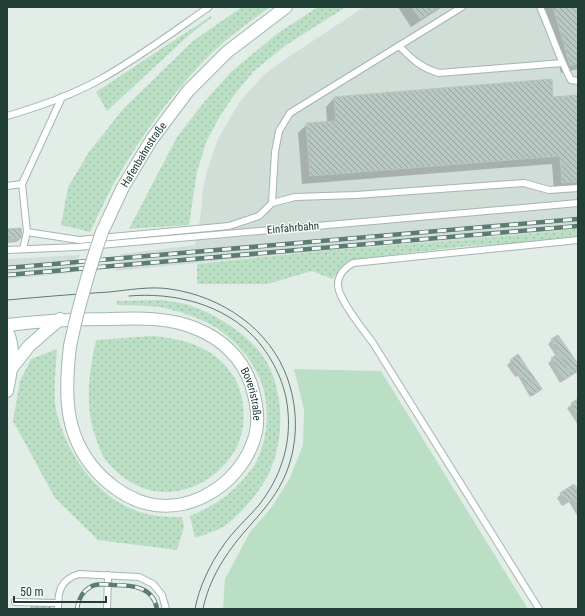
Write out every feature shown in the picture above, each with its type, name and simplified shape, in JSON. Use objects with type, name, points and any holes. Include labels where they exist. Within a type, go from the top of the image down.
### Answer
[{"type":"main road","name":"Hafenbahnstraße","points":[[70,346],[82,293],[102,232],[123,187],[152,139],[188,91],[227,52],[286,7]]},
{"type":"main road","name":"Boveristraße","points":[[7,324],[60,320],[133,318],[163,320],[197,328],[216,338],[228,348],[238,360],[248,376],[255,397],[257,419],[256,435],[249,452],[239,468],[226,482],[211,493],[194,501],[171,505],[149,504],[129,497],[111,486],[87,459],[77,440],[69,418],[66,388],[70,346]]},
{"type":"main road","points":[[11,369],[29,346],[60,320]]},
{"type":"main road","points":[[7,331],[11,341],[11,369],[7,391]]},
{"type":"lane","points":[[7,116],[62,97],[98,80],[128,62],[209,7]]},
{"type":"lane","points":[[272,203],[275,152],[279,131],[290,113],[462,7]]},
{"type":"lane","points":[[540,7],[551,31],[562,63],[571,80],[578,81]]},
{"type":"lane","points":[[399,46],[414,62],[429,70],[439,73],[562,63]]},
{"type":"lane","points":[[23,249],[27,232],[22,184],[62,97]]},
{"type":"lane","points":[[27,232],[79,240],[229,226],[259,216],[272,203],[295,197],[356,195],[524,183],[549,190],[578,188]]},
{"type":"lane","points":[[7,186],[22,184]]},
{"type":"lane","name":"Einfahrbahn","points":[[7,250],[84,246],[578,203]]},
{"type":"lane","points":[[539,609],[373,343],[343,302],[338,285],[342,271],[353,263],[578,240]]},
{"type":"lane","points":[[16,602],[58,606],[58,594],[60,588],[72,576],[79,574],[108,575],[139,578],[153,584],[162,595],[166,609]]},
{"type":"lane","points":[[107,609],[108,575]]},
{"type":"shaded area","points":[[364,7],[578,7],[578,229],[468,240],[332,250],[115,271],[121,254],[195,245],[207,171],[218,139],[241,100],[264,75],[278,64]]},
{"type":"shaded area","points":[[80,255],[72,273],[7,279],[7,259]]},
{"type":"green space","points":[[242,7],[270,7],[215,50],[174,95],[127,161],[110,191],[90,232],[61,225],[68,187],[89,152],[124,108],[193,41]]},
{"type":"green space","points":[[318,7],[346,7],[286,45],[254,71],[235,94],[220,116],[206,142],[197,172],[189,225],[129,229],[177,137],[205,101],[231,72],[278,33]]},
{"type":"green space","points":[[211,16],[211,18],[188,36],[107,111],[96,92]]},
{"type":"green space","points":[[578,229],[578,241],[469,246],[350,260],[332,279],[312,271],[267,284],[197,284],[197,264],[332,250],[468,240]]},
{"type":"green space","points":[[163,300],[186,304],[198,308],[228,324],[246,337],[260,352],[268,365],[278,394],[280,410],[279,442],[270,471],[262,485],[251,500],[226,525],[195,538],[190,516],[214,504],[227,495],[240,483],[255,464],[263,445],[265,435],[267,414],[265,394],[258,374],[247,356],[232,340],[215,327],[195,317],[166,308],[117,305],[117,301]]},
{"type":"green space","points":[[151,336],[187,342],[209,352],[227,367],[237,383],[241,395],[244,415],[243,427],[239,442],[232,455],[223,467],[211,477],[184,490],[169,492],[154,491],[140,487],[126,479],[104,458],[92,426],[89,389],[91,365],[96,340]]},
{"type":"green space","points":[[57,349],[55,388],[56,410],[61,428],[78,462],[89,477],[103,490],[117,501],[134,510],[163,517],[182,517],[184,527],[177,550],[98,540],[55,498],[13,421],[20,381],[31,359]]},
{"type":"green space","points":[[294,369],[381,371],[528,609],[223,609],[225,579],[250,532],[271,508],[290,478],[303,445],[304,410]]},
{"type":"building","points":[[412,7],[439,7],[420,19]]},
{"type":"building","points":[[553,7],[578,7],[578,63],[570,66]]},
{"type":"building","points":[[552,79],[553,97],[578,95],[578,182],[562,183],[560,156],[310,176],[306,123],[336,121],[334,97]]},
{"type":"building","points":[[21,228],[22,238],[7,239],[7,229]]},
{"type":"building","points":[[558,335],[578,364],[578,371],[571,375],[551,339]]},
{"type":"building","points":[[518,354],[528,369],[519,374],[510,360]]},
{"type":"building","points":[[558,354],[571,375],[564,379],[551,358]]},
{"type":"building","points":[[528,369],[536,380],[527,386],[519,374]]},
{"type":"building","points":[[536,380],[542,389],[532,396],[526,387]]},
{"type":"building","points":[[578,399],[578,415],[571,403]]},
{"type":"building","points":[[574,484],[578,490],[578,506],[573,498],[566,503],[560,493]]},
{"type":"building","points":[[31,605],[51,606],[51,609],[31,609]]},
{"type":"tram line","points":[[7,300],[147,288],[170,289],[208,299],[225,307],[242,318],[270,345],[280,362],[292,392],[295,418],[292,456],[283,480],[271,500],[225,557],[219,567],[209,587],[203,609]]},
{"type":"tram line","points":[[129,296],[146,295],[181,299],[214,309],[229,317],[256,339],[268,355],[274,364],[285,392],[288,412],[288,437],[286,449],[278,473],[273,484],[259,505],[231,535],[214,560],[202,584],[195,609]]},
{"type":"railway","points":[[7,268],[578,219]]},
{"type":"railway","points":[[7,275],[578,226]]},
{"type":"railway","points":[[77,609],[78,603],[84,592],[91,586],[103,584],[140,588],[151,596],[155,601],[157,609]]}]
